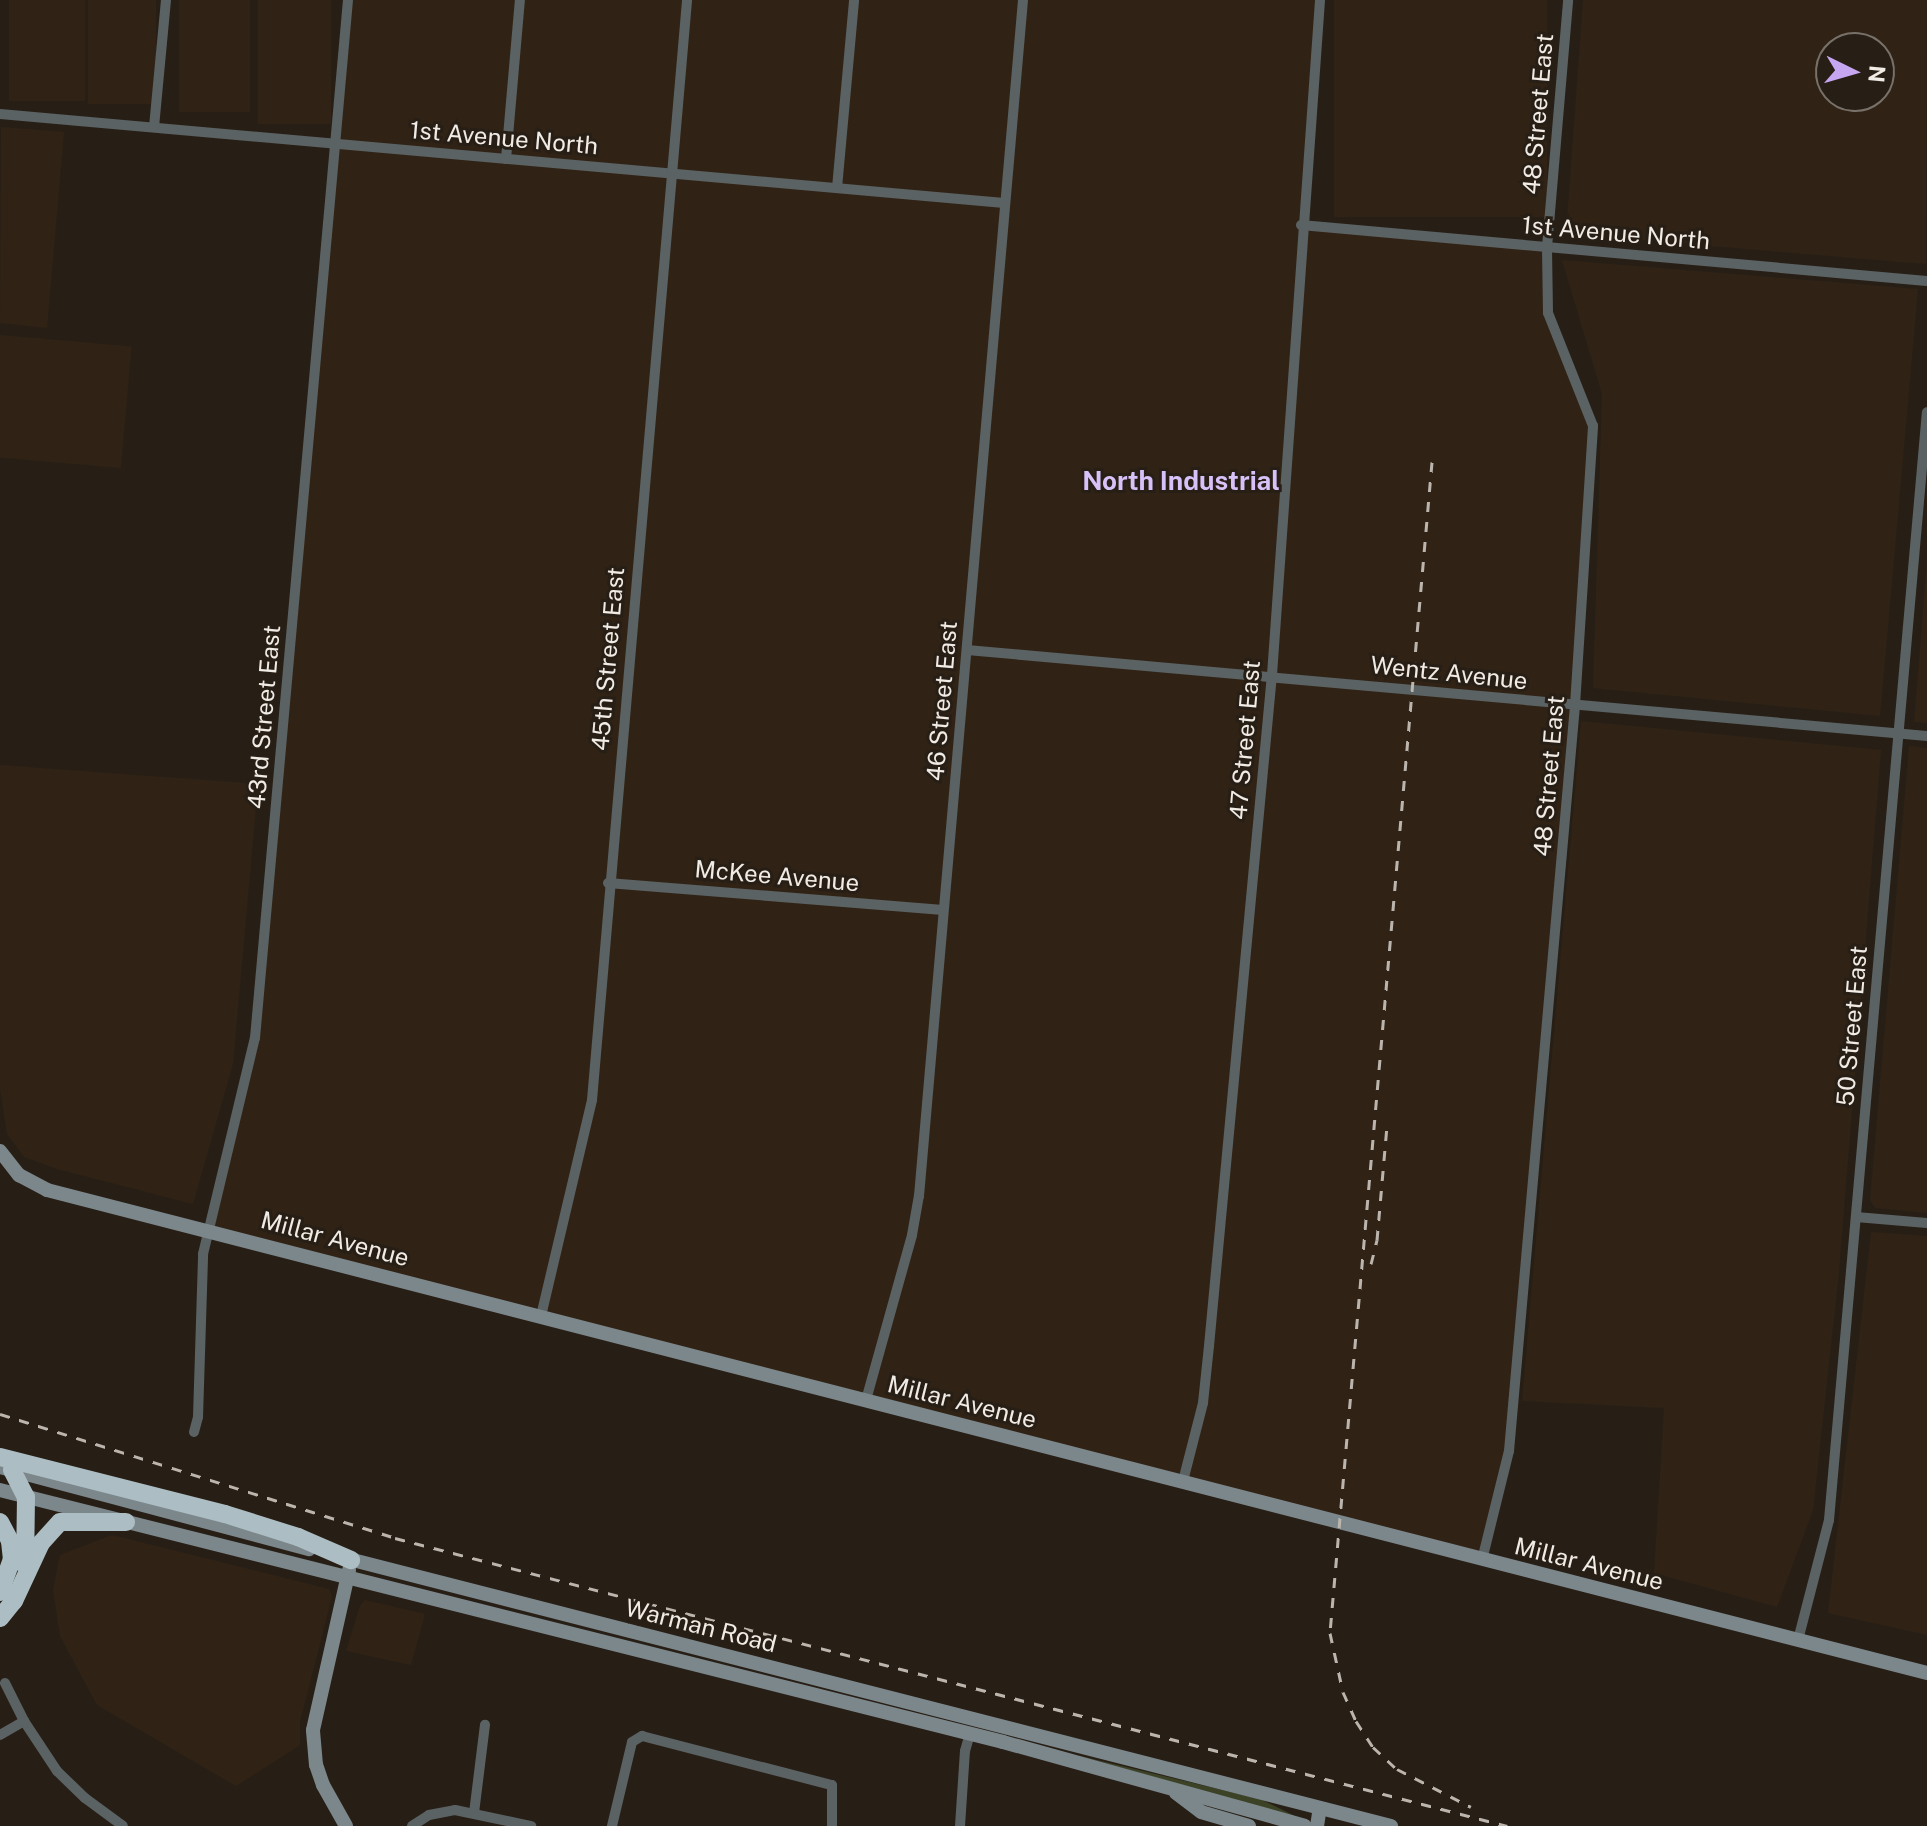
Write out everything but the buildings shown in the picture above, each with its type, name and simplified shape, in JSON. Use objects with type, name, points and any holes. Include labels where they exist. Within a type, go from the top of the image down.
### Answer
[{"type":"highway","points":[[4,1465],[26,1497],[28,1548],[20,1588]]},
{"type":"highway","points":[[4,1465],[225,1514],[298,1537],[350,1569]]},
{"type":"highway","points":[[0,1522],[10,1541],[12,1559],[0,1592]]},
{"type":"highway","points":[[0,1618],[20,1588],[41,1543],[60,1522],[126,1522]]},
{"type":"main road","name":"Millar Avenue","points":[[0,1151],[19,1175],[47,1190],[209,1229],[1927,1673]]},
{"type":"main road","name":"Warman Road","points":[[0,1490],[126,1522],[350,1569],[1094,1749],[1391,1826]]},
{"type":"main road","name":"Warman Road","points":[[350,1569],[1305,1826]]},
{"type":"main road","points":[[346,1826],[323,1785],[316,1765],[313,1730],[350,1569]]},
{"type":"main road","points":[[970,1734],[989,1731],[1045,1746],[1094,1749]]},
{"type":"main road","points":[[1169,1788],[1201,1812],[1249,1826]]},
{"type":"main road","points":[[1317,1826],[1320,1808]]},
{"type":"street","points":[[154,127],[166,0]]},
{"type":"street","name":"43rd Street East","points":[[194,1432],[198,1417],[203,1254],[255,1038],[348,0]]},
{"type":"street","points":[[506,159],[520,0]]},
{"type":"street","name":"45th Street East","points":[[541,1316],[589,1121],[687,0]]},
{"type":"street","points":[[837,188],[854,0]]},
{"type":"street","name":"46 Street East","points":[[866,1400],[916,1215],[1023,0]]},
{"type":"street","name":"47 Street East","points":[[1183,1481],[1203,1403],[1272,675],[1301,225],[1320,0]]},
{"type":"street","name":"48 Street East","points":[[1482,1560],[1509,1451],[1575,705],[1593,426],[1548,313],[1547,247],[1568,0]]},
{"type":"street","name":"1st Avenue North","points":[[0,114],[1004,203]]},
{"type":"street","name":"1st Avenue North","points":[[1301,225],[1927,281]]},
{"type":"street","name":"50 Street East","points":[[1798,1640],[1829,1520],[1927,412]]},
{"type":"street","name":"Wentz Avenue","points":[[967,650],[1927,736]]},
{"type":"street","name":"McKee Avenue","points":[[608,883],[943,910]]},
{"type":"street","points":[[1856,1217],[1927,1223]]},
{"type":"street","points":[[5,1683],[24,1721],[69,1784],[118,1825]]},
{"type":"street","points":[[0,1735],[24,1721]]},
{"type":"street","points":[[474,1813],[485,1725]]},
{"type":"street","points":[[960,1826],[965,1751],[970,1734]]},
{"type":"street","points":[[612,1826],[632,1742],[642,1736],[832,1785],[832,1826]]},
{"type":"street","points":[[412,1826],[437,1812],[474,1813],[501,1822],[531,1826]]},
{"type":"shaded area","points":[[9,0],[85,0],[85,101],[9,101]]},
{"type":"shaded area","points":[[88,0],[156,0],[156,104],[88,104]]},
{"type":"shaded area","points":[[179,0],[250,0],[250,112],[179,112]]},
{"type":"shaded area","points":[[258,0],[331,0],[331,124],[258,124]]},
{"type":"shaded area","points":[[348,0],[1320,0],[1301,225],[1547,247],[1548,313],[1593,427],[1509,1451],[1482,1560],[209,1229],[253,1046]]},
{"type":"shaded area","points":[[1334,0],[1547,0],[1547,217],[1334,217]]},
{"type":"shaded area","points":[[1583,0],[1927,0],[1926,264],[1566,234]]},
{"type":"shaded area","points":[[1,127],[64,132],[47,328],[0,323]]},
{"type":"shaded area","points":[[1562,260],[1918,289],[1880,716],[1593,688],[1602,394]]},
{"type":"shaded area","points":[[0,335],[131,347],[121,468],[0,457]]},
{"type":"shaded area","points":[[1927,559],[1927,723],[1914,722]]},
{"type":"shaded area","points":[[1581,721],[1881,750],[1839,1272],[1813,1510],[1777,1607],[1654,1573],[1664,1408],[1522,1401]]},
{"type":"shaded area","points":[[1909,746],[1927,748],[1927,1213],[1875,1208],[1870,1200]]},
{"type":"shaded area","points":[[0,765],[258,784],[233,1064],[193,1204],[57,1169],[24,1157],[7,1134],[0,1089]]},
{"type":"shaded area","points":[[1871,1232],[1927,1236],[1927,1635],[1828,1613]]},
{"type":"shaded area","points":[[112,1535],[329,1589],[332,1596],[300,1722],[300,1745],[236,1786],[97,1705],[60,1636],[53,1590],[60,1555]]},
{"type":"shaded area","points":[[365,1600],[425,1614],[411,1665],[346,1651],[360,1606]]},
{"type":"green space","points":[[1076,1755],[1260,1799],[1299,1818],[1298,1818]]},
{"type":"railway","points":[[1432,462],[1330,1633],[1343,1692],[1356,1721],[1373,1747],[1397,1769],[1471,1807]]},
{"type":"railway","points":[[1371,1264],[1377,1240],[1387,1125]]},
{"type":"railway","points":[[0,1414],[395,1538],[1507,1826]]},
{"type":"district","name":"North Industrial","points":[[1181,481]]}]
